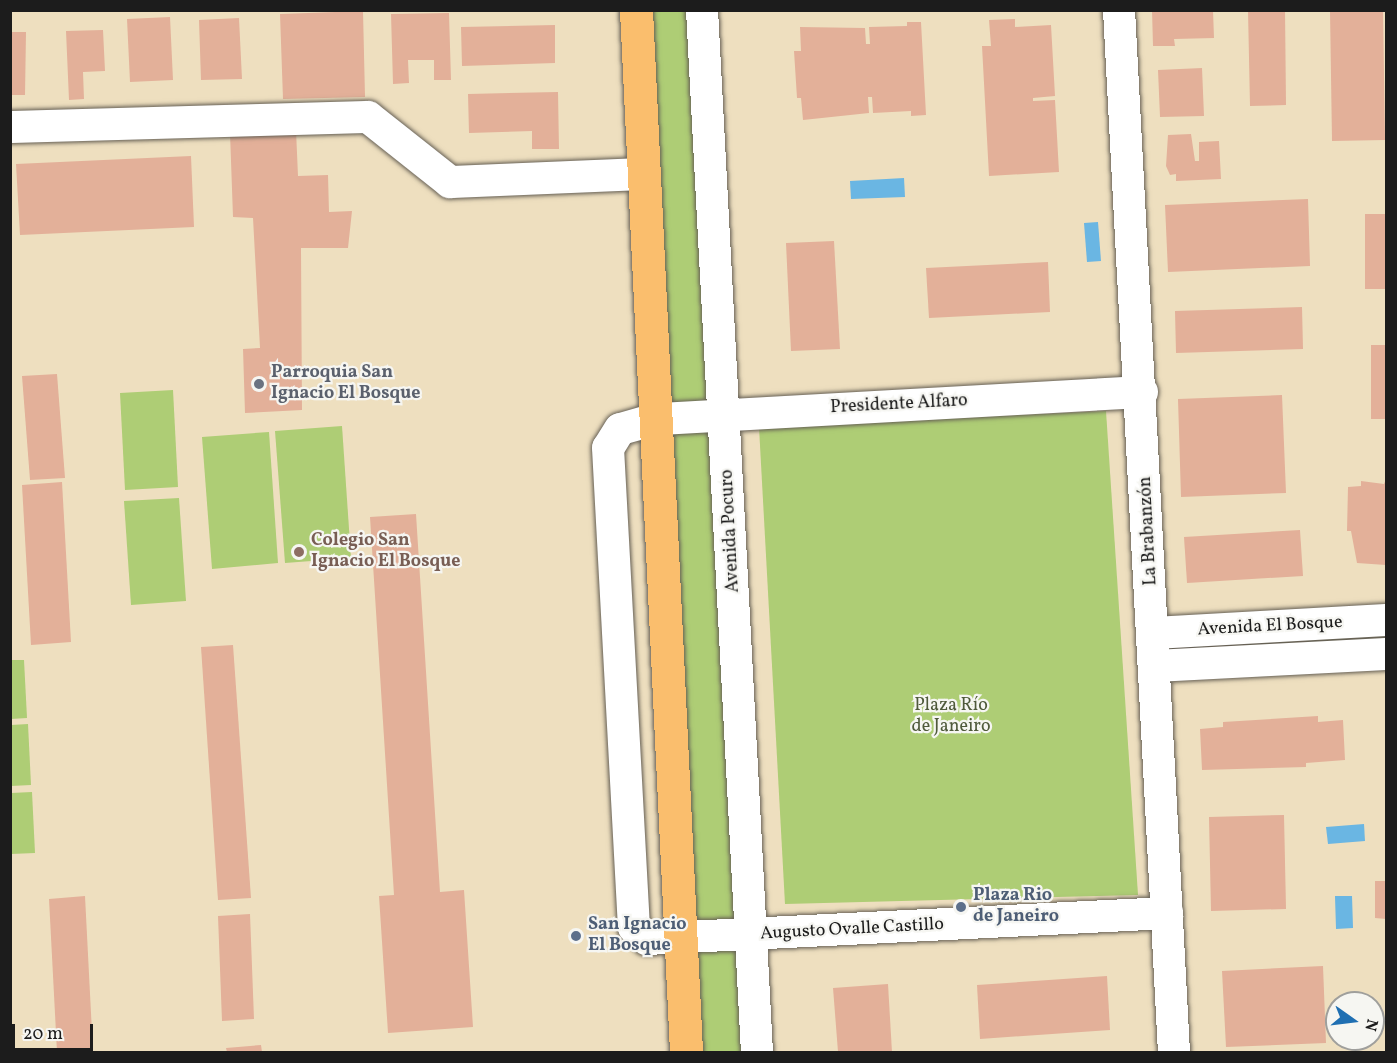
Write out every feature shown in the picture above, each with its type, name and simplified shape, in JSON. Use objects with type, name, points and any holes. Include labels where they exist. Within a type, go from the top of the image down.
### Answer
[{"type":"main road","points":[[636,10],[686,1053]]},
{"type":"street","name":"Avenida Pocuro","points":[[702,10],[757,1053]]},
{"type":"street","name":"La Brabanzón","points":[[1119,10],[1142,392],[1174,1053]]},
{"type":"street","points":[[10,127],[368,117],[450,182],[644,174]]},
{"type":"street","name":"Presidente Alfaro","points":[[656,418],[1142,392]]},
{"type":"street","name":"Augusto Ovalle Castillo","points":[[656,418],[620,429],[608,448],[634,927],[647,939],[681,939],[1167,913]]},
{"type":"street","name":"Avenida El Bosque","points":[[1154,633],[1386,620]]},
{"type":"street","name":"Avenida El Bosque","points":[[1155,666],[1386,654]]},
{"type":"green space","points":[[641,11],[698,11],[747,1052],[699,1052]]},
{"type":"green space","points":[[173,390],[178,487],[125,490],[120,393]]},
{"type":"green space","name":"Plaza Río de Janeiro","points":[[1106,411],[1138,895],[785,904],[759,427]]},
{"type":"green space","points":[[342,426],[351,558],[285,563],[275,431]]},
{"type":"green space","points":[[269,432],[278,563],[212,569],[202,437]]},
{"type":"green space","points":[[179,498],[186,601],[131,605],[124,501]]},
{"type":"green space","points":[[1386,630],[1386,642],[1197,649],[1195,639]]},
{"type":"green space","points":[[11,660],[24,660],[27,718],[11,719]]},
{"type":"green space","points":[[28,724],[31,785],[11,786],[11,725]]},
{"type":"green space","points":[[32,792],[35,853],[11,854],[11,793]]},
{"type":"water","points":[[904,178],[905,197],[851,199],[850,181]]},
{"type":"water","points":[[1098,222],[1101,261],[1087,262],[1084,223]]},
{"type":"water","points":[[1364,824],[1365,841],[1328,844],[1326,827]]},
{"type":"water","points":[[1335,896],[1352,896],[1353,928],[1336,929]]},
{"type":"building","points":[[1152,10],[1213,10],[1214,38],[1174,39],[1175,46],[1153,46]]},
{"type":"building","points":[[1248,10],[1285,10],[1286,105],[1250,106]]},
{"type":"building","points":[[1330,10],[1383,10],[1385,140],[1332,141]]},
{"type":"building","points":[[363,11],[365,97],[283,99],[280,14]]},
{"type":"building","points":[[449,13],[451,80],[434,80],[434,60],[408,60],[409,83],[393,84],[391,14]]},
{"type":"building","points":[[170,17],[173,80],[130,82],[127,19]]},
{"type":"building","points":[[239,18],[242,79],[201,80],[199,20]]},
{"type":"building","points":[[1015,19],[1015,27],[1051,25],[1055,96],[1033,98],[1033,101],[1055,100],[1059,172],[989,176],[982,46],[991,46],[989,20]]},
{"type":"building","points":[[907,22],[921,22],[926,115],[911,116],[911,111],[873,113],[872,97],[868,97],[869,113],[803,120],[801,98],[797,98],[794,51],[801,51],[800,27],[865,28],[866,44],[870,44],[869,27],[907,26]]},
{"type":"building","points":[[555,25],[555,63],[462,66],[461,27]]},
{"type":"building","points":[[103,30],[105,71],[83,72],[84,99],[69,100],[66,31]]},
{"type":"building","points":[[10,32],[26,32],[25,95],[10,95]]},
{"type":"building","points":[[1202,68],[1204,116],[1160,117],[1158,70]]},
{"type":"building","points":[[558,92],[559,149],[532,149],[532,131],[469,133],[468,94]]},
{"type":"building","points":[[296,130],[298,176],[328,175],[329,212],[352,211],[348,248],[301,248],[302,410],[245,413],[243,349],[260,348],[253,218],[233,217],[230,133]]},
{"type":"building","points":[[1191,134],[1195,161],[1199,161],[1199,142],[1219,141],[1221,179],[1176,181],[1176,174],[1170,175],[1166,166],[1168,135]]},
{"type":"building","points":[[191,156],[194,227],[20,235],[16,164]]},
{"type":"building","points":[[1308,199],[1310,266],[1168,272],[1165,205]]},
{"type":"building","points":[[1365,214],[1386,214],[1386,289],[1365,289]]},
{"type":"building","points":[[834,241],[840,349],[791,351],[786,243]]},
{"type":"building","points":[[1048,262],[1050,312],[929,318],[926,268]]},
{"type":"building","points":[[1302,307],[1303,349],[1176,353],[1175,311]]},
{"type":"building","points":[[1371,345],[1386,345],[1386,419],[1371,419]]},
{"type":"building","points":[[57,374],[65,478],[30,480],[22,376]]},
{"type":"building","points":[[1282,395],[1286,493],[1181,497],[1178,399]]},
{"type":"building","points":[[1386,479],[1386,565],[1357,563],[1351,531],[1347,531],[1348,487],[1361,486],[1361,481],[1384,484]]},
{"type":"building","points":[[62,482],[71,642],[31,645],[22,485]]},
{"type":"building","points":[[416,514],[440,892],[464,890],[473,1027],[388,1033],[379,896],[394,895],[370,517]]},
{"type":"building","points":[[1300,530],[1303,576],[1187,583],[1184,537]]},
{"type":"building","points":[[233,645],[251,898],[218,900],[201,647]]},
{"type":"building","points":[[1318,716],[1318,722],[1343,720],[1345,760],[1306,763],[1306,767],[1202,770],[1200,729],[1223,727],[1223,722]]},
{"type":"building","points":[[1284,815],[1286,909],[1211,911],[1209,817]]},
{"type":"building","points":[[1375,881],[1386,881],[1386,919],[1375,918]]},
{"type":"building","points":[[85,896],[93,1052],[57,1052],[49,899]]},
{"type":"building","points":[[250,914],[254,1019],[222,1021],[218,916]]},
{"type":"building","points":[[1323,966],[1325,1043],[1226,1047],[1222,971]]},
{"type":"building","points":[[1107,976],[1110,1030],[980,1039],[977,985]]},
{"type":"building","points":[[888,984],[892,1052],[838,1052],[833,988]]},
{"type":"building","points":[[261,1045],[262,1052],[227,1052],[226,1048]]},
{"type":"place","name":"Parroquia San Ignacio El Bosque","points":[[259,384]]},
{"type":"place","name":"Colegio San Ignacio El Bosque","points":[[299,552]]},
{"type":"place","name":"Plaza Rio de Janeiro","points":[[961,907]]},
{"type":"place","name":"San Ignacio El Bosque","points":[[576,936]]}]
